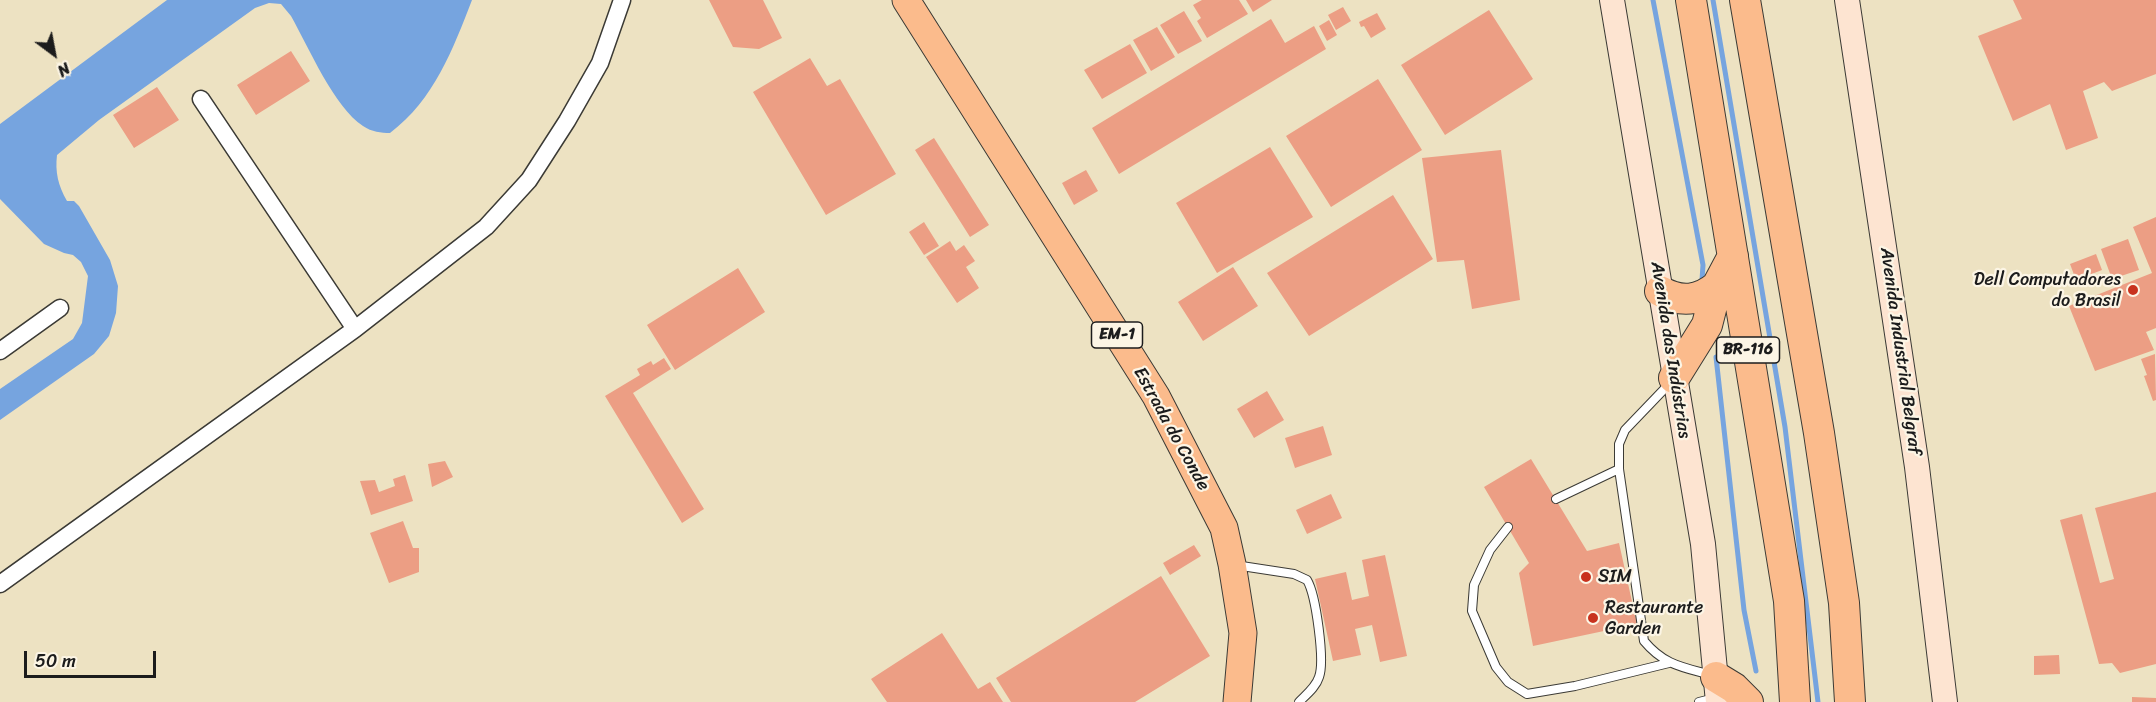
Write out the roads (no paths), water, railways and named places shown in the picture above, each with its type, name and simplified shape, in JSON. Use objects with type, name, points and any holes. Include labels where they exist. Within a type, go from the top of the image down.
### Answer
[{"type":"highway","name":"BR-116","points":[[1690,0],[1789,601],[1795,702]]},
{"type":"highway","name":"BR-116","points":[[1751,7],[1844,603],[1850,702]]},
{"type":"highway","points":[[1674,378],[1707,325],[1717,286],[1733,256]]},
{"type":"highway","points":[[1660,291],[1683,300],[1696,299],[1717,286]]},
{"type":"highway","points":[[1713,694],[1734,688],[1748,702]]},
{"type":"main road","name":"Estrada do Conde","points":[[906,0],[1156,396],[1224,528],[1243,633],[1237,702]]},
{"type":"main road","name":"Avenida das Indústrias","points":[[1612,0],[1703,544],[1713,694]]},
{"type":"main road","name":"Avenida Industrial Belgraf","points":[[1847,0],[1917,467],[1945,702]]},
{"type":"street","points":[[0,584],[355,329],[486,227],[529,180],[567,121],[600,63],[622,0]]},
{"type":"street","points":[[201,99],[355,329]]},
{"type":"street","points":[[0,351],[60,308]]},
{"type":"lane","points":[[1674,378],[1625,430],[1619,444],[1619,469],[1644,641],[1653,652],[1713,694]]},
{"type":"lane","points":[[1556,499],[1619,469]]},
{"type":"lane","points":[[1508,527],[1490,550],[1474,585],[1472,610],[1496,667],[1508,682],[1527,694],[1575,686],[1670,663]]},
{"type":"lane","points":[[1232,564],[1294,574],[1307,580],[1313,589],[1318,617],[1321,673],[1316,685],[1299,702]]},
{"type":"water","points":[[167,0],[472,0],[449,55],[430,89],[419,105],[390,133],[370,130],[352,117],[332,91],[291,16],[281,4],[269,3],[255,8],[99,120],[57,155],[56,167],[59,184],[67,201],[74,201],[79,206],[110,260],[118,286],[116,313],[109,336],[94,354],[0,420],[0,389],[73,339],[82,323],[88,276],[81,262],[73,255],[44,244],[0,199],[0,124]]},
{"type":"waterway","points":[[1653,0],[1703,265],[1702,280]]},
{"type":"waterway","points":[[1713,0],[1785,427],[1818,702]]},
{"type":"waterway","points":[[1716,357],[1744,610],[1756,671]]},
{"type":"place","name":"Dell Computadores do Brasil","points":[[2133,290]]},
{"type":"place","name":"SIM","points":[[1586,577]]},
{"type":"place","name":"Restaurante Garden","points":[[1593,618]]}]
